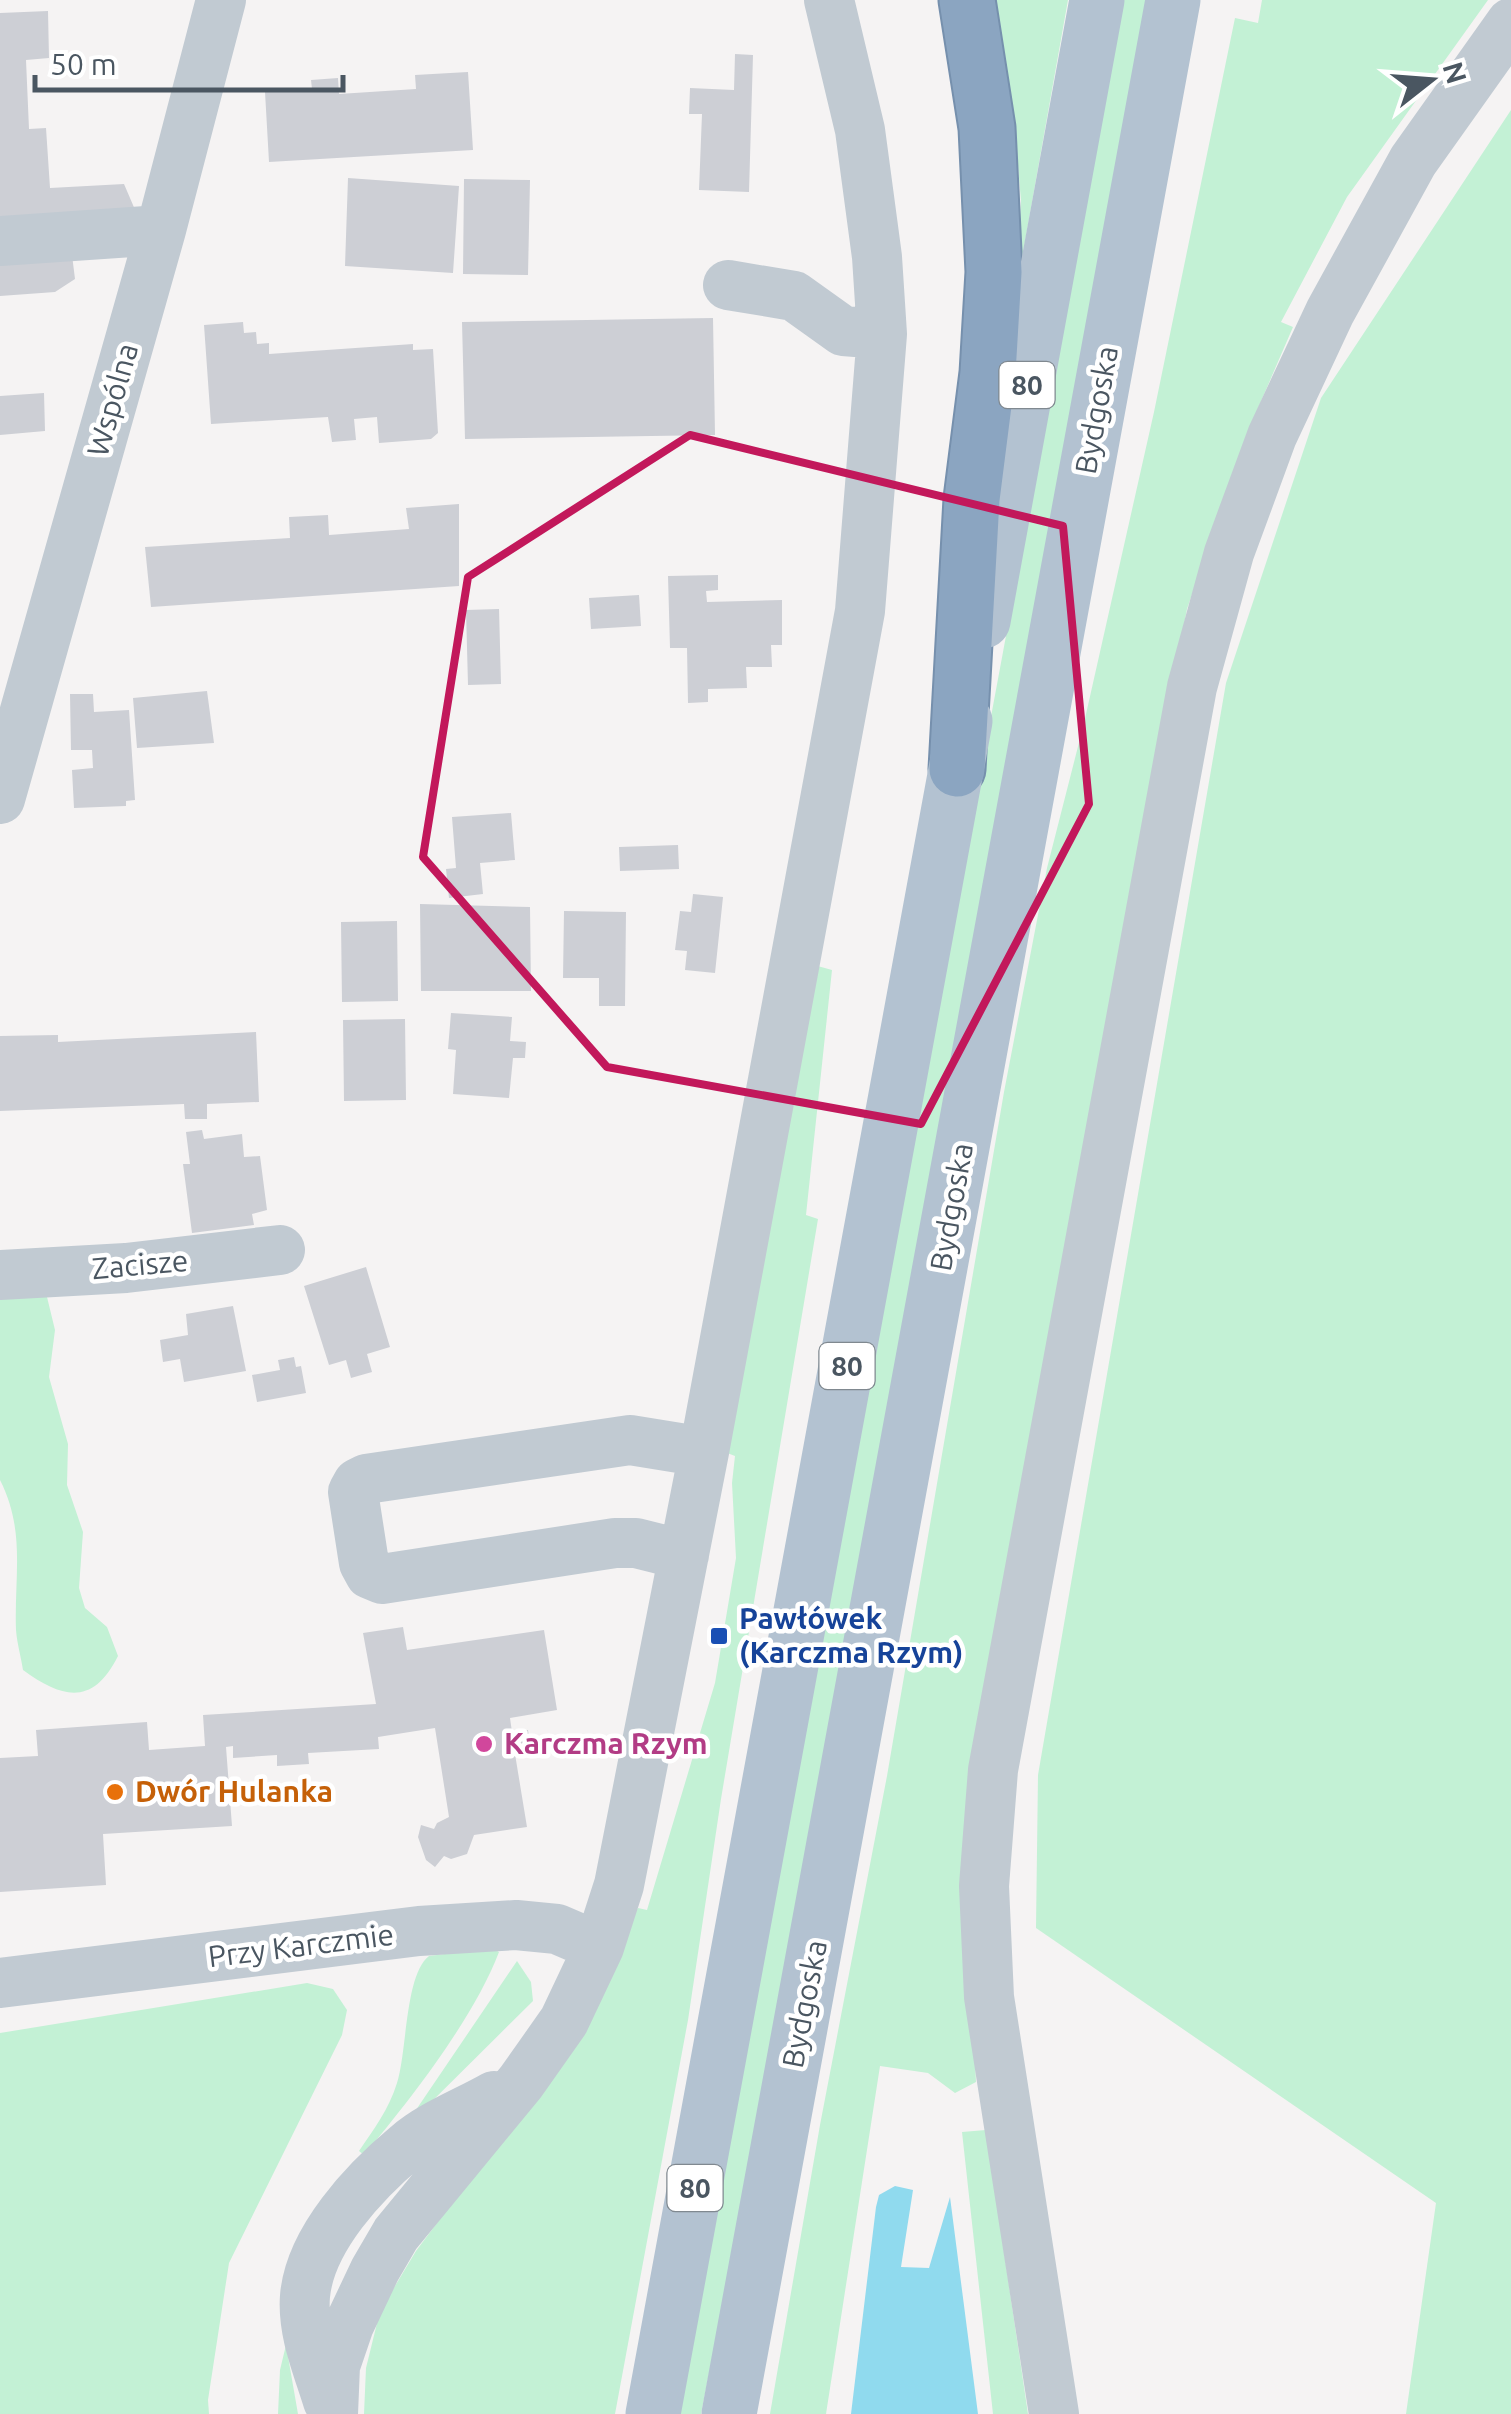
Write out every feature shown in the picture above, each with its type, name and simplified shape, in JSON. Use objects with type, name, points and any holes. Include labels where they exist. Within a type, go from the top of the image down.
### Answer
[{"type":"highway","points":[[956,770],[972,499],[988,373],[994,272],[987,128],[967,0]]},
{"type":"main road","name":"80","points":[[653,2414],[1097,0]]},
{"type":"main road","name":"Bydgoska","points":[[729,2414],[1173,0]]},
{"type":"street","name":"Wspólna","points":[[0,798],[161,230],[220,0]]},
{"type":"street","points":[[332,2414],[335,2366],[349,2324],[375,2270],[418,2205],[520,2082],[564,2021],[599,1947],[619,1884],[704,1452],[860,611],[882,334],[877,257],[860,130],[829,0]]},
{"type":"street","points":[[1054,2414],[989,1997],[984,1886],[993,1770],[1192,687],[1228,553],[1272,436],[1330,312],[1413,162],[1511,23]]},
{"type":"street","points":[[0,241],[161,230]]},
{"type":"street","points":[[728,285],[794,296],[844,331],[882,334]]},
{"type":"street","name":"Zacisze","points":[[0,1275],[126,1268],[280,1250]]},
{"type":"street","points":[[684,1555],[636,1543],[615,1543],[382,1578],[370,1574],[364,1563],[353,1492],[366,1479],[630,1440],[704,1452]]},
{"type":"street","name":"Przy Karczmie","points":[[0,1983],[419,1931],[496,1926],[557,1929],[599,1947]]},
{"type":"highlighted area","points":[[690,435],[1063,526],[1089,804],[921,1124],[607,1067],[423,857],[468,577]]},
{"type":"green space","points":[[995,0],[1068,0],[1016,292],[1021,201],[1014,118]]},
{"type":"green space","points":[[1124,0],[1149,0],[757,2128],[701,2414],[676,2414]]},
{"type":"green space","points":[[1262,0],[1488,0],[1347,197],[1281,322],[1293,327],[1246,436],[1187,609],[1084,1145],[973,2021],[976,2082],[955,2093],[928,2073],[880,2066],[826,2414],[770,2414],[1047,868],[1154,412],[1235,18],[1258,23]]},
{"type":"green space","points":[[1511,110],[1511,2414],[1406,2414],[1436,2203],[1036,1928],[1038,1775],[1226,683],[1321,398]]},
{"type":"green space","points":[[814,965],[832,970],[806,1215],[818,1219],[688,2020],[615,2414],[364,2414],[366,2368],[380,2311],[416,2251],[458,2195],[638,1908],[647,1910],[715,1683],[736,1558],[732,1483],[735,1456],[722,1451]]},
{"type":"green space","points":[[0,1286],[35,1286],[47,1297],[55,1330],[49,1377],[68,1444],[67,1485],[83,1532],[79,1588],[85,1608],[107,1627],[118,1656],[98,1683],[76,1693],[51,1687],[23,1670],[18,1645],[16,1536],[0,1480]]},
{"type":"green space","points":[[492,1948],[499,1952],[474,2004],[420,2084],[364,2155],[359,2151],[397,2083],[411,1996],[421,1965],[429,1956]]},
{"type":"green space","points":[[517,1961],[531,1982],[533,2001],[401,2132]]},
{"type":"green space","points":[[307,1983],[333,1989],[347,2010],[342,2035],[229,2263],[209,2414],[0,2414],[0,2033]]},
{"type":"green space","points":[[986,2130],[1028,2414],[993,2414],[962,2132]]},
{"type":"green space","points":[[286,2345],[298,2414],[278,2414],[280,2370]]},
{"type":"water","points":[[895,2186],[913,2190],[901,2267],[929,2268],[950,2197],[978,2414],[851,2414],[876,2207],[879,2195]]},
{"type":"building","points":[[48,11],[49,58],[26,60],[29,129],[46,128],[50,188],[124,184],[139,219],[0,226],[0,13]]},
{"type":"building","points":[[735,54],[753,55],[749,192],[699,190],[702,114],[689,114],[690,88],[734,90]]},
{"type":"building","points":[[468,72],[473,150],[269,162],[265,92],[312,89],[311,80],[338,78],[339,94],[416,89],[415,75]]},
{"type":"building","points":[[348,178],[459,186],[453,273],[345,266]]},
{"type":"building","points":[[464,179],[530,180],[528,275],[463,274]]},
{"type":"building","points":[[72,255],[75,279],[55,292],[0,296],[0,259]]},
{"type":"building","points":[[713,318],[715,435],[465,439],[462,322]]},
{"type":"building","points":[[243,322],[244,333],[256,332],[257,344],[269,343],[269,354],[413,344],[413,350],[433,349],[438,433],[431,439],[379,443],[377,417],[354,419],[356,440],[332,442],[328,417],[211,424],[204,325]]},
{"type":"building","points":[[44,393],[45,431],[0,435],[0,396]]},
{"type":"building","points":[[459,504],[459,586],[151,607],[145,547],[290,538],[289,517],[328,515],[329,535],[409,529],[406,508]]},
{"type":"building","points":[[718,575],[718,590],[706,591],[707,602],[782,600],[782,645],[771,645],[772,667],[746,667],[747,688],[708,689],[708,702],[688,703],[687,648],[670,648],[668,576]]},
{"type":"building","points":[[639,595],[641,626],[591,629],[589,598]]},
{"type":"building","points":[[499,609],[501,684],[468,685],[466,610]]},
{"type":"building","points":[[207,691],[214,743],[137,748],[133,698]]},
{"type":"building","points":[[70,694],[93,694],[94,712],[129,710],[135,800],[126,801],[126,806],[74,808],[72,770],[93,768],[92,750],[71,750]]},
{"type":"building","points":[[511,813],[515,860],[480,863],[483,894],[449,898],[446,869],[456,868],[452,817]]},
{"type":"building","points":[[678,845],[679,869],[620,871],[619,847]]},
{"type":"building","points":[[693,894],[723,897],[715,973],[685,970],[687,951],[675,950],[680,911],[691,912]]},
{"type":"building","points":[[420,904],[530,907],[531,991],[421,991]]},
{"type":"building","points":[[564,911],[626,912],[625,1006],[599,1006],[599,978],[563,978]]},
{"type":"building","points":[[397,921],[398,1001],[342,1002],[341,922]]},
{"type":"building","points":[[451,1013],[512,1017],[510,1041],[526,1042],[525,1058],[513,1058],[509,1098],[453,1094],[456,1050],[448,1049]]},
{"type":"building","points":[[405,1019],[406,1100],[344,1101],[343,1020]]},
{"type":"building","points":[[256,1032],[259,1102],[207,1104],[207,1119],[185,1119],[184,1104],[0,1111],[0,1036],[58,1035],[58,1042]]},
{"type":"building","points":[[202,1130],[204,1139],[242,1134],[244,1157],[260,1156],[267,1210],[252,1214],[254,1225],[192,1233],[183,1164],[190,1164],[186,1132]]},
{"type":"building","points":[[366,1267],[390,1347],[367,1354],[372,1372],[351,1378],[346,1360],[329,1365],[304,1286]]},
{"type":"building","points":[[233,1306],[246,1371],[184,1382],[180,1359],[163,1362],[160,1340],[188,1335],[186,1314]]},
{"type":"building","points":[[294,1357],[296,1367],[301,1366],[306,1393],[257,1402],[252,1375],[280,1370],[278,1360]]},
{"type":"building","points":[[403,1627],[407,1650],[544,1630],[557,1710],[510,1718],[512,1732],[528,1730],[531,1751],[515,1754],[527,1827],[474,1835],[467,1854],[451,1859],[444,1856],[435,1867],[426,1860],[418,1837],[421,1825],[434,1829],[449,1817],[435,1728],[378,1737],[379,1749],[308,1753],[309,1764],[277,1766],[277,1755],[233,1758],[233,1746],[226,1747],[232,1826],[103,1834],[106,1885],[0,1892],[0,1758],[38,1756],[36,1730],[147,1722],[149,1750],[205,1746],[203,1715],[376,1704],[363,1633]]},
{"type":"place","name":"Pawłówek (Karczma Rzym)","points":[[719,1636]]},
{"type":"place","name":"Karczma Rzym","points":[[484,1744]]},
{"type":"place","name":"Dwór Hulanka","points":[[115,1792]]}]
